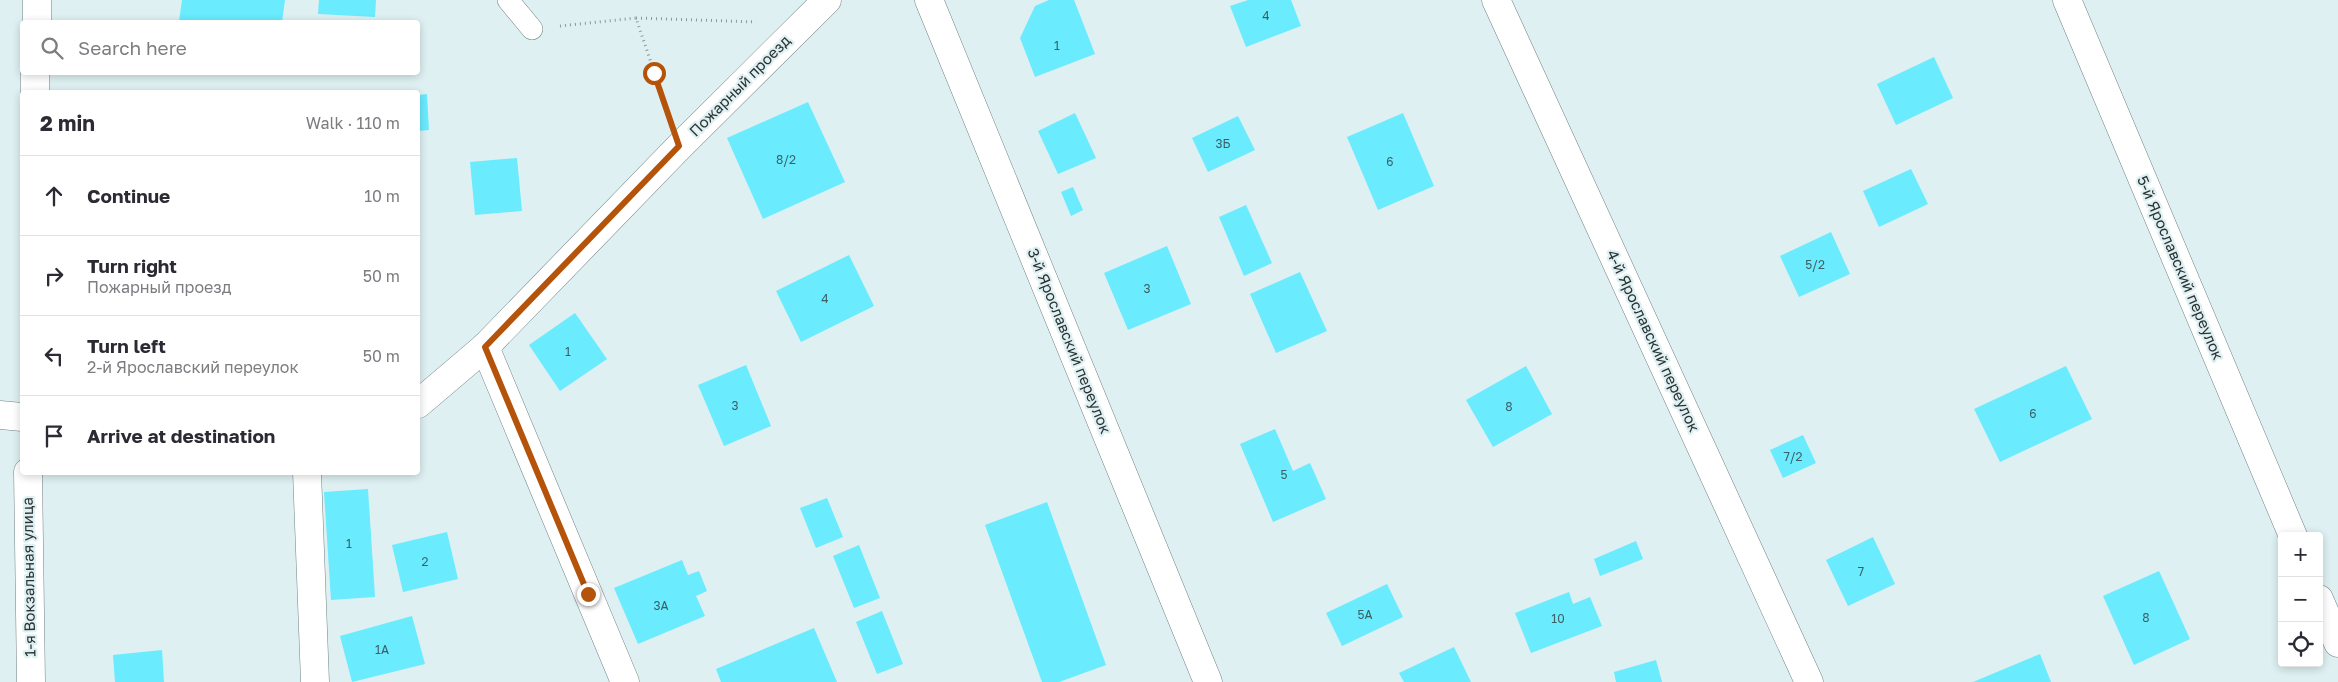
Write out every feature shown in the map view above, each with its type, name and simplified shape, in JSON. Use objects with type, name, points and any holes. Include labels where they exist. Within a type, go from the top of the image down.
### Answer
[{"type":"street","points":[[37,20],[38,0]]},
{"type":"street","name":"Пожарный проезд","points":[[420,402],[485,347],[679,146],[828,0]]},
{"type":"street","name":"3-й Ярославский переулок","points":[[930,0],[1208,682]]},
{"type":"street","name":"4-й Ярославский переулок","points":[[1496,0],[1809,682]]},
{"type":"street","name":"5-й Ярославский переулок","points":[[2068,0],[2291,532]]},
{"type":"street","points":[[35,90],[36,75]]},
{"type":"street","points":[[485,347],[625,682]]},
{"type":"street","points":[[0,415],[20,416]]},
{"type":"street","name":"1-я Вокзальная улица","points":[[28,475],[31,682]]},
{"type":"street","points":[[307,475],[315,682]]},
{"type":"street","points":[[2323,608],[2338,644]]},
{"type":"lane","points":[[508,0],[532,29]]},
{"type":"path","points":[[532,29],[636,18],[803,24]]},
{"type":"path","points":[[636,18],[679,146]]},
{"type":"building","points":[[182,0],[285,0],[282,20],[179,20]]},
{"type":"building","points":[[319,0],[376,0],[375,17],[318,14]]},
{"type":"building","points":[[1049,0],[1074,0],[1095,54],[1035,77],[1020,38],[1035,6]]},
{"type":"building","points":[[1248,0],[1291,0],[1301,26],[1246,47],[1230,6]]},
{"type":"building","points":[[1934,57],[1953,98],[1896,125],[1877,84]]},
{"type":"building","points":[[427,94],[429,130],[420,131],[420,95]]},
{"type":"building","points":[[808,102],[845,182],[763,219],[727,138]]},
{"type":"building","points":[[1075,113],[1096,158],[1058,174],[1038,131]]},
{"type":"building","points":[[1403,113],[1434,186],[1378,210],[1347,137]]},
{"type":"building","points":[[1238,116],[1255,150],[1208,172],[1192,138]]},
{"type":"building","points":[[517,158],[522,211],[475,215],[470,162]]},
{"type":"building","points":[[1911,169],[1928,204],[1879,227],[1863,191]]},
{"type":"building","points":[[1073,187],[1083,210],[1071,216],[1061,192]]},
{"type":"building","points":[[1246,205],[1272,263],[1244,276],[1219,217]]},
{"type":"building","points":[[1831,232],[1850,274],[1799,297],[1780,256]]},
{"type":"building","points":[[1167,246],[1191,304],[1128,330],[1104,273]]},
{"type":"building","points":[[849,255],[874,306],[801,342],[776,291]]},
{"type":"building","points":[[1300,272],[1327,331],[1276,353],[1250,294]]},
{"type":"building","points":[[575,313],[607,359],[560,391],[529,345]]},
{"type":"building","points":[[746,365],[771,426],[724,446],[698,385]]},
{"type":"building","points":[[1526,366],[1552,414],[1493,447],[1466,400]]},
{"type":"building","points":[[2066,366],[2092,419],[2000,462],[1974,409]]},
{"type":"building","points":[[1275,429],[1293,471],[1310,463],[1326,499],[1273,522],[1240,444]]},
{"type":"building","points":[[1803,435],[1816,463],[1783,478],[1770,450]]},
{"type":"building","points":[[368,489],[375,597],[331,600],[324,492]]},
{"type":"building","points":[[827,498],[843,537],[816,548],[800,508]]},
{"type":"building","points":[[1047,502],[1106,665],[1059,682],[1042,682],[985,525]]},
{"type":"building","points":[[447,532],[458,579],[403,592],[392,545]]},
{"type":"building","points":[[1873,537],[1895,584],[1848,606],[1826,560]]},
{"type":"building","points":[[1636,541],[1643,559],[1600,576],[1594,559]]},
{"type":"building","points":[[859,545],[880,598],[854,608],[833,556]]},
{"type":"building","points":[[682,560],[688,575],[699,571],[707,591],[696,596],[705,616],[638,644],[614,588]]},
{"type":"building","points":[[2159,571],[2190,639],[2134,665],[2103,596]]},
{"type":"building","points":[[1387,584],[1403,617],[1342,646],[1326,613]]},
{"type":"building","points":[[1569,592],[1573,604],[1590,597],[1602,626],[1531,653],[1515,613]]},
{"type":"building","points":[[882,611],[903,664],[877,674],[856,622]]},
{"type":"building","points":[[412,616],[425,664],[352,682],[340,636]]},
{"type":"building","points":[[814,628],[837,682],[721,682],[716,669]]},
{"type":"building","points":[[1454,647],[1471,682],[1404,682],[1399,673]]},
{"type":"building","points":[[162,650],[164,682],[115,682],[113,655]]},
{"type":"building","points":[[2040,654],[2051,682],[1973,682]]},
{"type":"building","points":[[1656,660],[1662,682],[1616,682],[1614,672]]},
{"type":"route","points":[[588,594],[485,347],[679,146],[654,73]]}]
